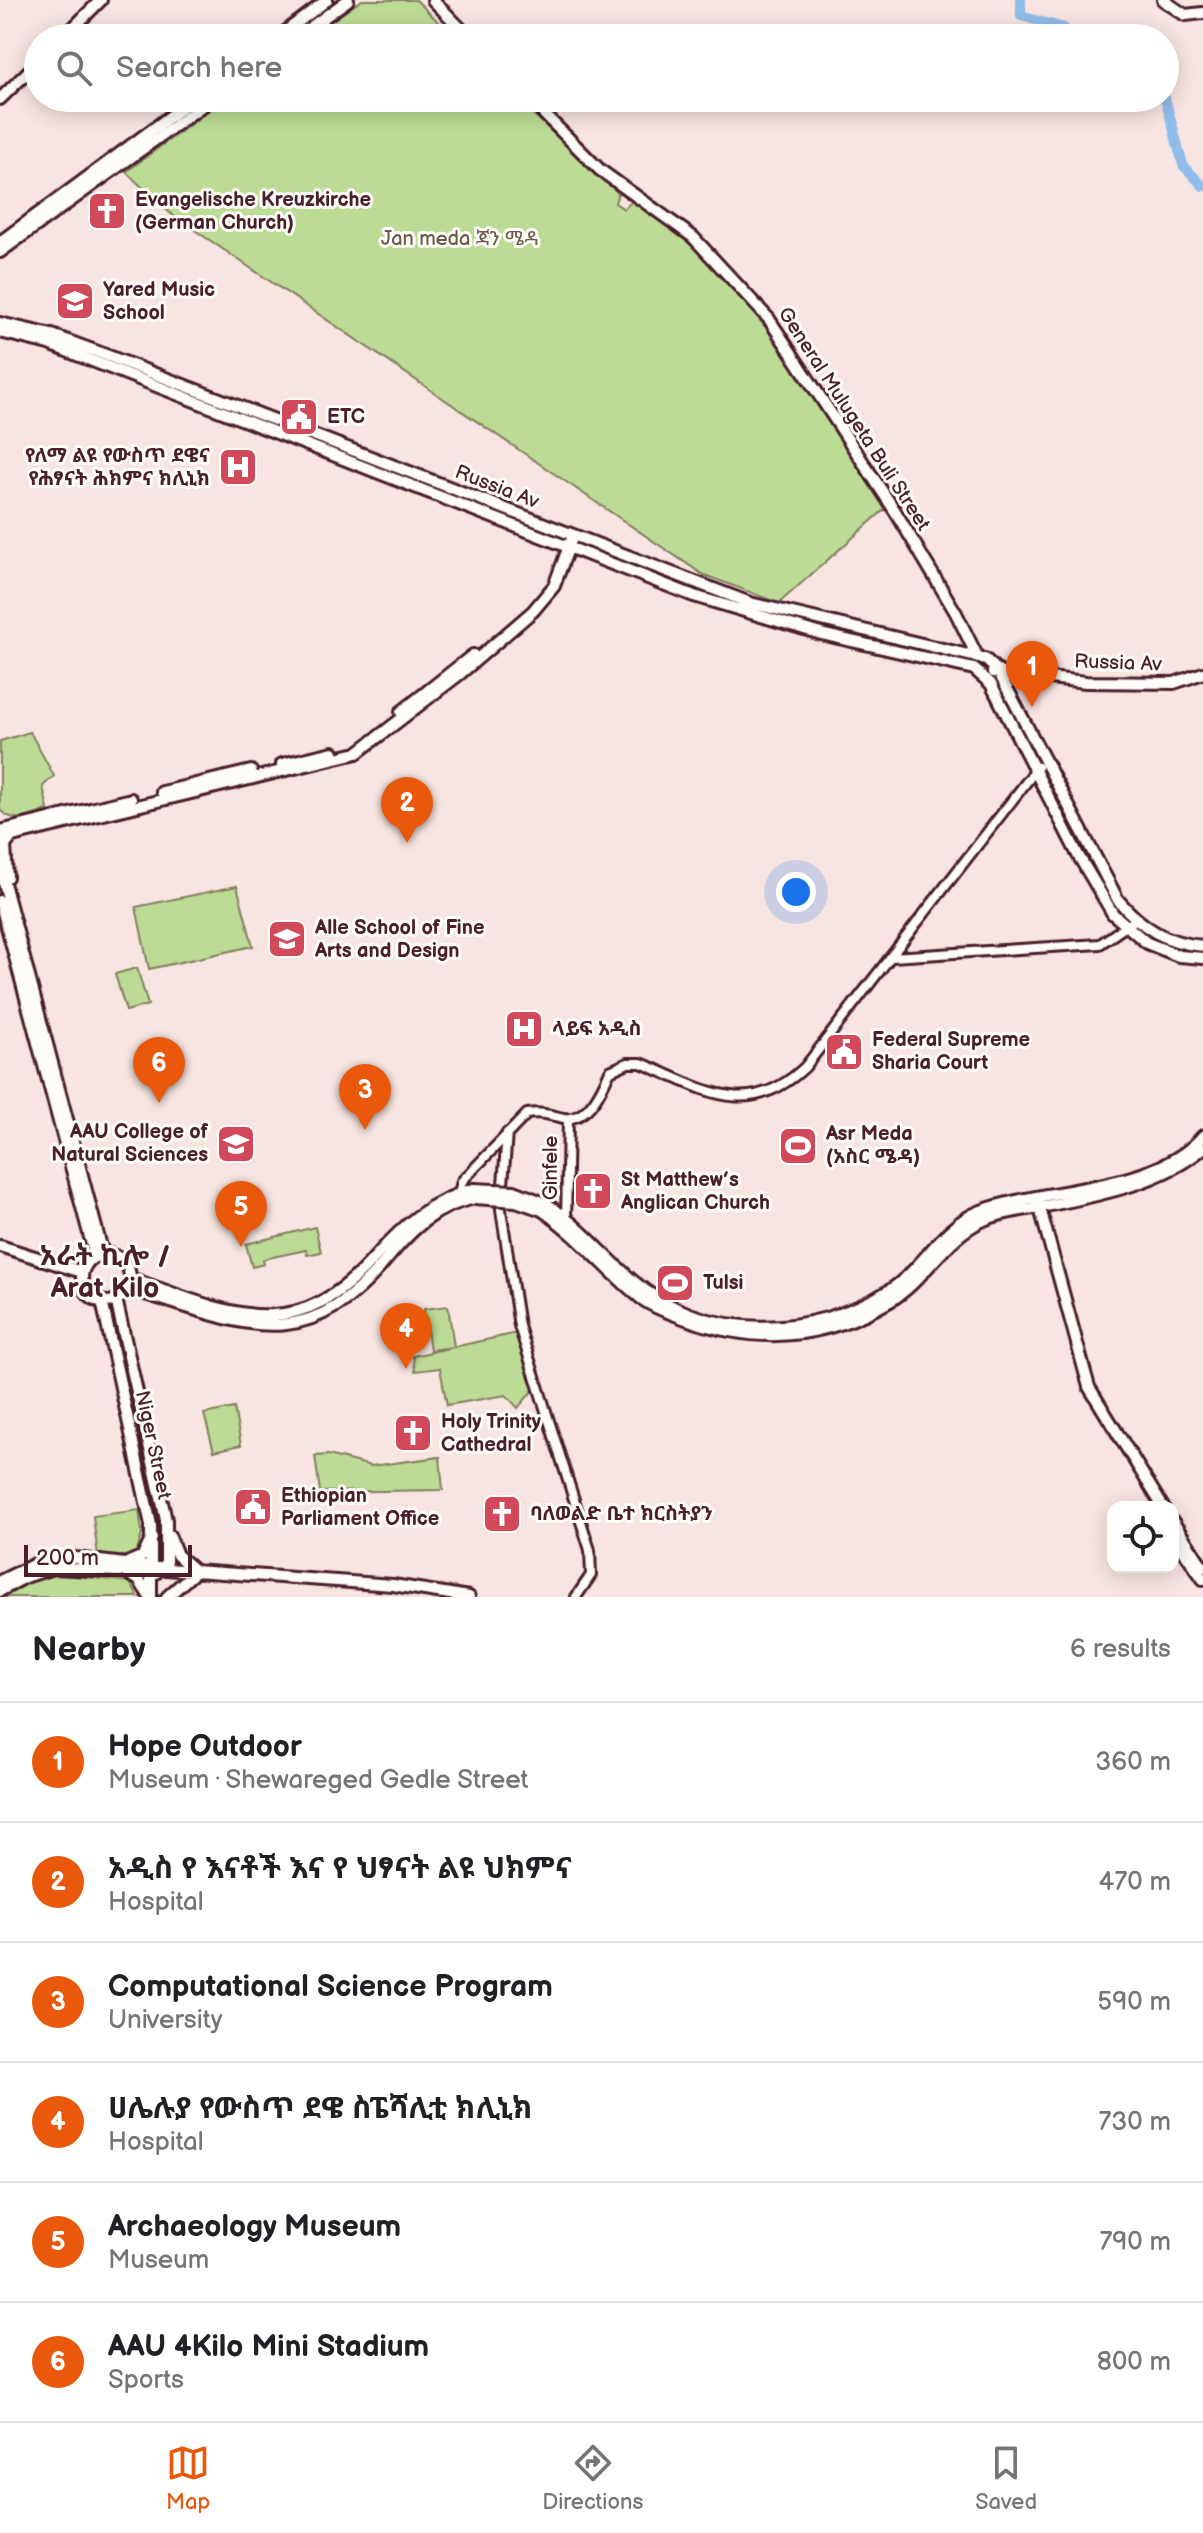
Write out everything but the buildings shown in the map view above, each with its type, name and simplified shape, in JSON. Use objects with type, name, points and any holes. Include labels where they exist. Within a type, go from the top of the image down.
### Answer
[{"type":"main road","points":[[77,24],[101,0]]},
{"type":"main road","points":[[307,24],[327,0]]},
{"type":"main road","points":[[303,24],[348,0]]},
{"type":"main road","points":[[433,0],[456,24]]},
{"type":"main road","points":[[1163,0],[1185,15],[1203,13]]},
{"type":"main road","points":[[0,99],[24,76]]},
{"type":"main road","points":[[0,242],[176,112]]},
{"type":"main road","points":[[0,252],[194,112]]},
{"type":"main road","name":"General Mulugeta Buli Street","points":[[542,112],[600,170],[693,237],[769,319],[895,511],[978,657]]},
{"type":"main road","name":"Russia Av","points":[[0,323],[96,357],[568,540],[750,603],[978,657],[989,661],[998,671]]},
{"type":"main road","name":"Russia Av","points":[[0,332],[50,340]]},
{"type":"main road","points":[[0,839],[356,750],[491,644],[525,611],[547,585],[568,540]]},
{"type":"main road","name":"Russia Av","points":[[568,540],[694,596],[841,639],[969,667],[981,674],[998,671],[1116,683],[1174,683],[1203,673]]},
{"type":"main road","points":[[841,639],[844,627]]},
{"type":"main road","points":[[978,657],[981,674],[991,684],[1103,900],[1127,928],[1147,943],[1169,952],[1203,958]]},
{"type":"main road","points":[[998,671],[1109,886],[1135,920],[1175,942],[1203,946]]},
{"type":"main road","points":[[0,831],[356,750]]},
{"type":"main road","points":[[4,898],[5,846],[13,835]]},
{"type":"main road","points":[[0,868],[4,898],[99,1255]]},
{"type":"main road","points":[[128,1283],[242,1313],[274,1317],[303,1311],[339,1294],[417,1214],[459,1193],[514,1191],[566,1222],[646,1301],[703,1325],[758,1336],[826,1328],[893,1299],[941,1251],[975,1224],[1162,1164],[1187,1151],[1203,1136]]},
{"type":"main road","points":[[1034,1204],[1164,1173],[1203,1148]]},
{"type":"main road","points":[[128,1283],[224,1319],[255,1324],[299,1323],[341,1304],[424,1221],[447,1205],[474,1193]]},
{"type":"main road","points":[[1034,1204],[1083,1386],[1103,1425],[1151,1501]]},
{"type":"main road","points":[[1034,1204],[1089,1387],[1159,1501]]},
{"type":"main road","points":[[0,1246],[82,1272]]},
{"type":"main road","points":[[82,1272],[99,1255]]},
{"type":"main road","points":[[99,1255],[122,1260],[128,1283]]},
{"type":"main road","points":[[82,1272],[86,1292],[102,1301],[116,1299],[128,1283]]},
{"type":"main road","name":"Niger Street","points":[[116,1299],[167,1531],[166,1569]]},
{"type":"main road","name":"Niger Street","points":[[102,1301],[153,1537],[151,1597]]},
{"type":"main road","points":[[167,1531],[177,1555],[196,1571]]},
{"type":"main road","points":[[1179,1531],[1203,1567]]},
{"type":"main road","points":[[124,1568],[143,1556],[153,1537]]},
{"type":"main road","points":[[1179,1544],[1203,1579]]},
{"type":"main road","points":[[0,1581],[55,1559],[153,1571],[166,1569],[393,1585],[469,1597]]},
{"type":"main road","points":[[124,1568],[139,1580],[151,1597]]},
{"type":"main road","points":[[167,1597],[196,1571]]},
{"type":"main road","points":[[0,1591],[23,1573]]},
{"type":"street","points":[[459,1193],[462,1181],[527,1114],[542,1112],[568,1119],[583,1112],[600,1094],[610,1071],[628,1063],[641,1063],[719,1097],[760,1095],[785,1085],[805,1067],[833,1026],[892,957],[1043,760]]},
{"type":"street","points":[[892,957],[1100,944],[1135,920]]},
{"type":"street","name":"Ginfele","points":[[566,1222],[568,1119]]},
{"type":"street","points":[[507,1133],[501,1223],[519,1326],[590,1550],[591,1575],[576,1597]]},
{"type":"green space","points":[[362,0],[416,0],[441,24],[327,24]]},
{"type":"green space","name":"Jan meda ጃን ሜዳ","points":[[207,112],[531,112],[618,193],[615,203],[624,209],[633,200],[673,230],[744,301],[804,382],[885,509],[779,603],[702,574],[171,214],[126,172]]},
{"type":"green space","points":[[30,732],[54,776],[43,786],[48,810],[22,818],[11,817],[0,810],[0,741]]},
{"type":"green space","points":[[237,886],[253,946],[149,969],[136,907]]},
{"type":"green space","points":[[137,968],[148,1005],[126,1011],[115,974]]},
{"type":"green space","points":[[315,1227],[321,1252],[307,1255],[306,1250],[263,1259],[264,1264],[252,1267],[246,1244]]},
{"type":"green space","points":[[448,1306],[454,1347],[430,1350],[424,1309]]},
{"type":"green space","points":[[517,1333],[534,1389],[518,1408],[506,1395],[447,1405],[440,1368],[415,1371],[413,1356]]},
{"type":"green space","points":[[234,1408],[241,1445],[214,1451],[204,1414]]},
{"type":"green space","points":[[328,1455],[371,1466],[440,1457],[443,1490],[320,1492],[315,1456]]},
{"type":"green space","points":[[139,1510],[142,1534],[137,1551],[127,1556],[98,1556],[93,1516]]},
{"type":"green space","points":[[58,1574],[130,1582],[138,1597],[5,1597],[27,1584]]},
{"type":"waterway","points":[[1021,0],[1021,16],[1050,24]]},
{"type":"waterway","points":[[1169,112],[1183,165],[1203,186]]},
{"type":"place","name":"Evangelische Kreuzkirche (German Church)","points":[[107,211]]},
{"type":"place","name":"Yared Music School","points":[[75,301]]},
{"type":"place","name":"ETC","points":[[299,417]]},
{"type":"place","name":"የለማ ልዩ የውስጥ ደዌና የሕፃናት ሕክምና ክሊኒክ","points":[[238,467]]},
{"type":"place","name":"Hope Outdoor","points":[[1032,707]]},
{"type":"place","name":"አዲስ የ እናቶች እና የ ህፃናት ልዩ ህክምና","points":[[407,843]]},
{"type":"place","name":"Alle School of Fine Arts and Design","points":[[287,939]]},
{"type":"place","name":"ላይፍ አዲስ","points":[[524,1029]]},
{"type":"place","name":"Federal Supreme Sharia Court","points":[[844,1052]]},
{"type":"place","name":"AAU 4Kilo Mini Stadium","points":[[159,1103]]},
{"type":"place","name":"Computational Science Program","points":[[365,1130]]},
{"type":"place","name":"AAU College of Natural Sciences","points":[[236,1144]]},
{"type":"place","name":"Asr Meda (አስር ሜዳ)","points":[[798,1146]]},
{"type":"place","name":"St Matthew’s Anglican Church","points":[[593,1191]]},
{"type":"place","name":"Archaeology Museum","points":[[241,1247]]},
{"type":"place","name":"Tulsi","points":[[675,1283]]},
{"type":"place","name":"ሀሌሉያ የውስጥ ደዌ ስፔሻሊቲ ክሊኒክ","points":[[406,1369]]},
{"type":"place","name":"Holy Trinity Cathedral","points":[[413,1433]]},
{"type":"place","name":"Ethiopian Parliament Office","points":[[253,1507]]},
{"type":"place","name":"ባለወልድ ቤተ ክርስትያን","points":[[502,1514]]},
{"type":"district","name":"አራት ኪሎ / Arat Kilo","points":[[105,1272]]}]
